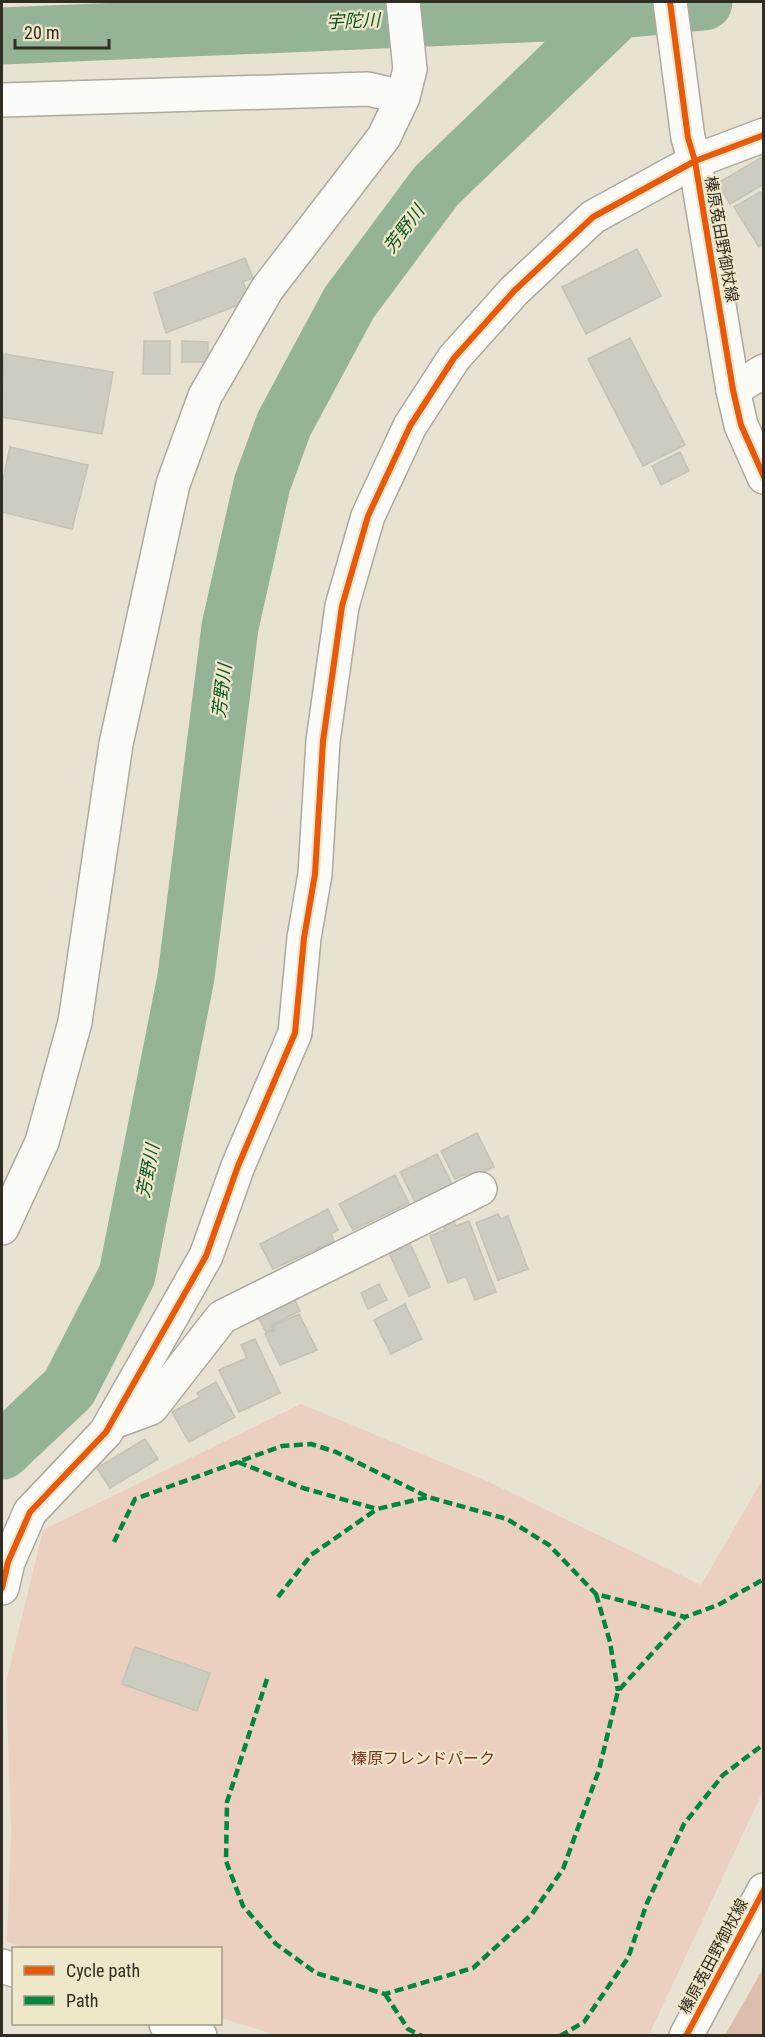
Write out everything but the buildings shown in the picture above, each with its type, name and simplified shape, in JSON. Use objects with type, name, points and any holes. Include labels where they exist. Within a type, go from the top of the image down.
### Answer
[{"type":"street","points":[[2,1228],[42,1142],[75,1022],[116,744],[173,484],[205,396],[267,289],[384,137],[406,83],[403,2]]},
{"type":"street","name":"榛原菟田野御杖線","points":[[670,2],[691,150],[733,390],[741,425],[764,477]]},
{"type":"street","points":[[2,99],[368,89],[406,83]]},
{"type":"street","points":[[4,1567],[30,1512],[112,1422],[206,1256],[238,1166],[295,1033],[304,938],[315,874],[323,741],[342,606],[368,516],[410,426],[454,358],[514,291],[593,217],[691,150],[764,135]]},
{"type":"street","points":[[733,390],[764,371]]},
{"type":"street","points":[[112,1422],[151,1408],[222,1317],[480,1189]]},
{"type":"street","name":"榛原菟田野御杖線","points":[[686,2036],[764,1890]]},
{"type":"street","points":[[169,2025],[200,2036]]},
{"type":"green space","name":"榛原フレンドパーク","points":[[301,1404],[487,1481],[701,1585],[763,1479],[763,1791],[649,2035],[276,2035],[222,2018],[222,1947],[22,1947],[7,1942],[11,1829],[6,1683],[43,1530]]},
{"type":"shaded area","points":[[763,1969],[763,2035],[725,2035]]},
{"type":"waterway","name":"宇陀川","points":[[2,36],[619,10],[704,2]]},
{"type":"waterway","name":"芳野川","points":[[2,1451],[69,1388],[127,1275],[186,977],[230,627],[262,484],[284,424],[349,303],[436,186],[619,10]]},
{"type":"marked path","points":[[114,1542],[135,1499],[282,1446],[311,1444],[336,1452],[428,1497],[507,1519],[549,1545],[596,1594],[685,1617],[718,1605],[764,1579]]},
{"type":"marked path","points":[[238,1462],[303,1488],[377,1509],[428,1497]]},
{"type":"marked path","points":[[278,1597],[311,1555],[377,1509]]},
{"type":"marked path","points":[[596,1594],[610,1642],[618,1691]]},
{"type":"marked path","points":[[267,1679],[227,1802],[226,1861],[243,1906],[276,1944],[316,1973],[385,1994],[473,1968],[532,1914],[563,1869],[599,1770],[618,1691],[685,1617]]},
{"type":"marked path","points":[[560,2036],[584,2022],[628,1958],[647,1903],[684,1824],[723,1775],[764,1744]]},
{"type":"marked path","points":[[385,1994],[408,2029],[422,2036]]},
{"type":"cycle path","points":[[670,2],[688,138],[695,161],[733,390],[741,425],[764,477]]},
{"type":"cycle path","points":[[2,1588],[8,1562],[30,1512],[106,1432],[206,1256],[238,1166],[295,1033],[304,938],[315,874],[323,741],[342,606],[368,516],[410,426],[454,358],[514,291],[593,217],[695,161],[764,135]]},
{"type":"cycle path","points":[[686,2036],[764,1890]]}]
